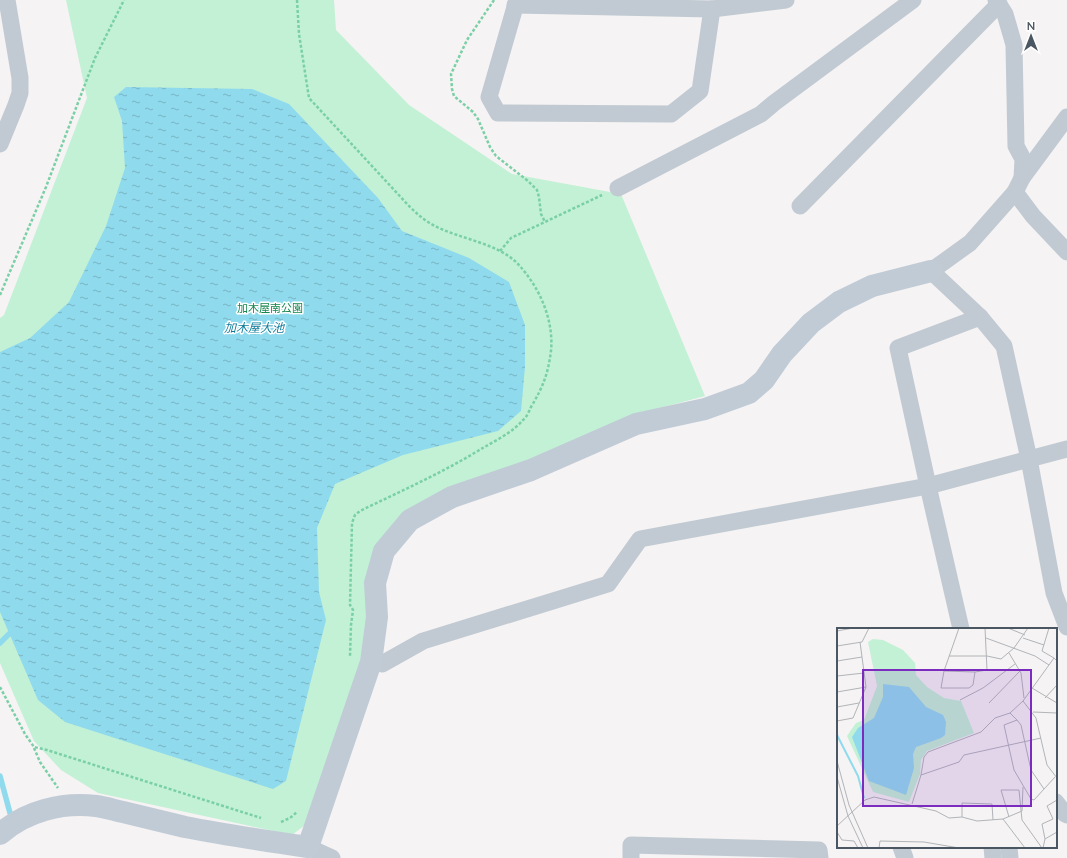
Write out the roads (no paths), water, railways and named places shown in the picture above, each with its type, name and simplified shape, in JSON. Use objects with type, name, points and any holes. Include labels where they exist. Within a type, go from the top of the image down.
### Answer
[{"type":"street","points":[[712,9],[700,91],[671,114],[498,113],[490,97],[516,3],[712,9],[786,0]]},
{"type":"street","points":[[618,188],[761,114],[913,0]]},
{"type":"street","points":[[800,206],[997,2],[1005,14],[1014,45],[1016,146],[1023,159],[1018,185],[1034,216],[1067,252]]},
{"type":"street","points":[[0,144],[8,106],[20,93],[20,78],[5,10]]},
{"type":"street","points":[[308,847],[371,662],[378,617],[375,583],[384,551],[410,520],[452,497],[531,470],[636,424],[705,409],[750,393],[764,380],[782,354],[811,323],[839,302],[872,286],[931,271],[970,243],[1018,185],[1067,117]]},
{"type":"street","points":[[931,271],[980,317],[1004,346],[1029,459],[1054,593],[1067,627]]},
{"type":"street","points":[[961,628],[898,348],[980,317]]},
{"type":"street","points":[[371,662],[382,664],[423,641],[608,584],[640,539],[928,486],[1067,448]]},
{"type":"street","points":[[1057,803],[1067,815]]},
{"type":"street","points":[[0,834],[12,824],[39,811],[73,805],[97,806],[183,826],[253,839],[308,847],[332,858]]},
{"type":"street","points":[[631,858],[631,845],[819,850],[820,858]]},
{"type":"street","points":[[901,848],[905,858]]},
{"type":"street","points":[[992,848],[993,858]]},
{"type":"water","name":"加木屋大池","points":[[126,87],[252,89],[289,104],[378,198],[402,231],[469,258],[509,282],[525,325],[525,367],[521,411],[498,431],[403,455],[335,484],[317,528],[319,592],[326,620],[286,781],[273,789],[65,722],[38,700],[0,612],[0,352],[30,338],[69,302],[106,226],[125,168],[122,121],[114,97]]},
{"type":"waterway","points":[[0,643],[14,629]]},
{"type":"waterway","points":[[0,776],[10,813]]},
{"type":"park label","name":"加木屋南公園","points":[[270,308]]}]
